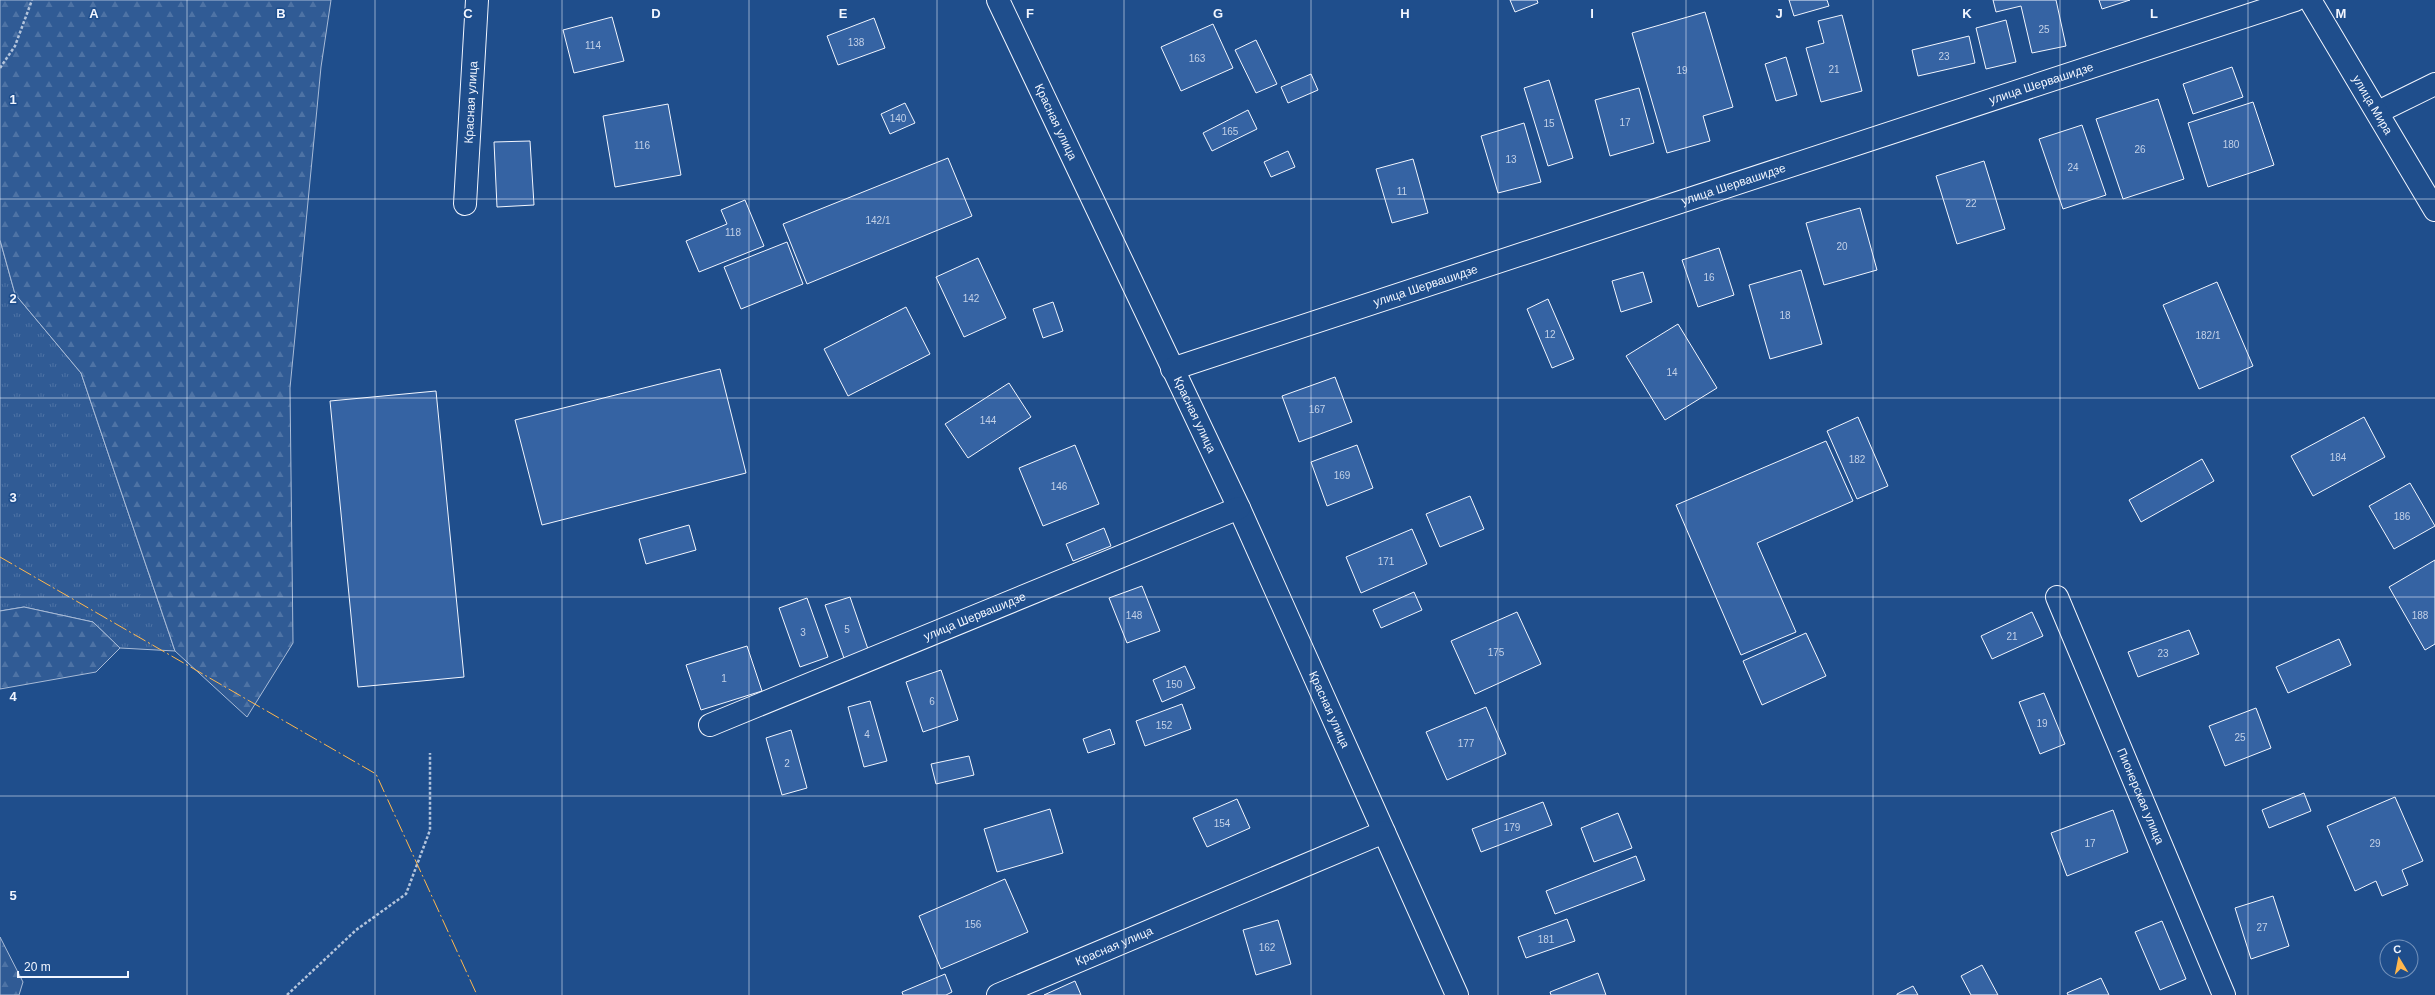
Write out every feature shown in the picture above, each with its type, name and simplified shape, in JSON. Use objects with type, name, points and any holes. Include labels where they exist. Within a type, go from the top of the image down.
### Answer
[{"type":"street","name":"Красная улица","points":[[465,204],[477,0]]},
{"type":"street","name":"Красная улица","points":[[998,0],[1239,508],[1457,995]]},
{"type":"street","name":"улица Шервашидзе","points":[[1172,369],[2295,0]]},
{"type":"street","name":"улица Мира","points":[[2310,0],[2435,210]]},
{"type":"street","points":[[2378,112],[2435,84]]},
{"type":"street","name":"улица Шервашидзе","points":[[710,725],[1239,508]]},
{"type":"street","name":"Пионерская улица","points":[[2057,597],[2224,995]]},
{"type":"street","name":"Красная улица","points":[[998,995],[1384,832]]},
{"type":"path","points":[[0,68],[15,46],[32,0]]},
{"type":"path","points":[[287,995],[356,930],[406,894],[430,830],[430,753]]},
{"type":"green space","points":[[0,0],[331,0],[321,67],[290,388],[293,643],[247,717],[175,651],[81,373],[15,294],[0,240]]},
{"type":"green space","points":[[0,240],[15,294],[81,373],[175,651],[120,648],[93,622],[24,607],[0,611]]},
{"type":"green space","points":[[24,607],[93,622],[120,648],[96,672],[0,689],[0,611]]},
{"type":"green space","points":[[0,937],[23,982],[19,995],[0,995]]},
{"type":"building","points":[[1510,0],[1537,0],[1538,3],[1515,12]]},
{"type":"building","points":[[1789,0],[1827,0],[1829,6],[1794,16]]},
{"type":"building","points":[[1993,0],[2056,0],[2066,46],[2032,53],[2021,6],[1996,12]]},
{"type":"building","points":[[2099,0],[2130,0],[2102,9]]},
{"type":"building","points":[[1705,12],[1733,107],[1703,116],[1710,141],[1667,153],[1632,33]]},
{"type":"building","points":[[1842,15],[1862,91],[1821,102],[1806,48],[1824,43],[1818,21]]},
{"type":"building","points":[[612,17],[624,61],[574,73],[563,30]]},
{"type":"building","points":[[874,18],[885,48],[838,65],[827,36]]},
{"type":"building","points":[[2006,20],[2016,62],[1986,69],[1976,28]]},
{"type":"building","points":[[1213,24],[1233,68],[1181,91],[1161,47]]},
{"type":"building","points":[[1969,36],[1975,63],[1918,76],[1912,50]]},
{"type":"building","points":[[1256,40],[1277,84],[1256,93],[1235,50]]},
{"type":"building","points":[[1786,57],[1797,95],[1776,101],[1765,64]]},
{"type":"building","points":[[2232,67],[2243,97],[2193,114],[2183,84]]},
{"type":"building","points":[[1311,74],[1318,90],[1288,103],[1281,87]]},
{"type":"building","points":[[1549,80],[1573,158],[1548,166],[1524,88]]},
{"type":"building","points":[[1639,88],[1654,143],[1610,156],[1595,100]]},
{"type":"building","points":[[2158,99],[2184,179],[2123,199],[2096,119]]},
{"type":"building","points":[[2253,102],[2274,165],[2208,187],[2188,123]]},
{"type":"building","points":[[905,103],[915,123],[890,134],[881,114]]},
{"type":"building","points":[[668,104],[681,175],[615,187],[603,116]]},
{"type":"building","points":[[1248,110],[1257,129],[1212,151],[1203,133]]},
{"type":"building","points":[[1524,123],[1541,182],[1498,193],[1481,136]]},
{"type":"building","points":[[2082,125],[2106,195],[2063,209],[2039,139]]},
{"type":"building","points":[[530,141],[534,205],[497,207],[494,142]]},
{"type":"building","points":[[1288,151],[1295,167],[1271,177],[1264,162]]},
{"type":"building","points":[[948,158],[972,216],[807,284],[783,224]]},
{"type":"building","points":[[1413,159],[1428,213],[1392,223],[1376,169]]},
{"type":"building","points":[[1984,161],[2005,229],[1957,244],[1936,176]]},
{"type":"building","points":[[745,200],[764,246],[699,272],[686,241],[727,224],[721,210]]},
{"type":"building","points":[[1860,208],[1877,270],[1824,285],[1806,223]]},
{"type":"building","points":[[787,242],[803,284],[741,309],[724,267]]},
{"type":"building","points":[[1719,248],[1734,295],[1698,307],[1682,260]]},
{"type":"building","points":[[978,258],[1006,318],[964,337],[936,277]]},
{"type":"building","points":[[1801,270],[1822,344],[1770,359],[1749,285]]},
{"type":"building","points":[[1643,272],[1652,302],[1621,312],[1612,281]]},
{"type":"building","points":[[2217,282],[2253,366],[2199,389],[2163,305]]},
{"type":"building","points":[[1548,299],[1574,359],[1552,368],[1527,309]]},
{"type":"building","points":[[1053,302],[1063,331],[1043,338],[1033,309]]},
{"type":"building","points":[[906,307],[930,354],[848,396],[824,349]]},
{"type":"building","points":[[1678,324],[1717,388],[1665,420],[1626,356]]},
{"type":"building","points":[[720,369],[746,473],[542,525],[515,420]]},
{"type":"building","points":[[1335,377],[1352,422],[1299,442],[1282,396]]},
{"type":"building","points":[[1009,383],[1031,417],[968,458],[945,424]]},
{"type":"building","points":[[436,391],[464,677],[358,687],[330,401]]},
{"type":"building","points":[[1858,417],[1888,486],[1857,499],[1827,431]]},
{"type":"building","points":[[2364,417],[2385,457],[2313,496],[2291,456]]},
{"type":"building","points":[[1826,441],[1853,501],[1757,543],[1796,632],[1741,655],[1676,505]]},
{"type":"building","points":[[1075,445],[1099,504],[1043,526],[1019,468]]},
{"type":"building","points":[[1357,445],[1373,488],[1327,506],[1311,462]]},
{"type":"building","points":[[2202,459],[2214,481],[2141,522],[2129,500]]},
{"type":"building","points":[[2410,483],[2435,526],[2394,549],[2369,506]]},
{"type":"building","points":[[1470,496],[1484,529],[1440,547],[1426,514]]},
{"type":"building","points":[[689,525],[696,550],[646,564],[639,539]]},
{"type":"building","points":[[1104,528],[1111,546],[1073,561],[1066,544]]},
{"type":"building","points":[[1412,529],[1427,564],[1361,593],[1346,557]]},
{"type":"building","points":[[2435,560],[2435,644],[2425,650],[2389,587]]},
{"type":"building","points":[[1142,586],[1160,631],[1127,643],[1109,598]]},
{"type":"building","points":[[1414,592],[1422,610],[1381,628],[1373,610]]},
{"type":"building","points":[[850,597],[869,652],[845,661],[825,605]]},
{"type":"building","points":[[807,598],[828,657],[800,667],[779,608]]},
{"type":"building","points":[[1517,612],[1541,664],[1475,694],[1451,641]]},
{"type":"building","points":[[2032,612],[2043,636],[1992,659],[1981,636]]},
{"type":"building","points":[[2189,630],[2199,654],[2138,677],[2128,652]]},
{"type":"building","points":[[1806,633],[1826,676],[1762,705],[1743,661]]},
{"type":"building","points":[[2339,639],[2351,665],[2288,693],[2276,667]]},
{"type":"building","points":[[747,646],[762,691],[701,710],[686,665]]},
{"type":"building","points":[[1185,666],[1195,688],[1162,702],[1153,680]]},
{"type":"building","points":[[941,670],[958,720],[923,732],[906,682]]},
{"type":"building","points":[[2044,693],[2065,744],[2040,754],[2019,702]]},
{"type":"building","points":[[870,701],[887,761],[864,767],[848,707]]},
{"type":"building","points":[[1182,704],[1191,729],[1145,746],[1136,721]]},
{"type":"building","points":[[1486,707],[1506,754],[1447,780],[1426,732]]},
{"type":"building","points":[[2256,708],[2271,748],[2225,766],[2209,726]]},
{"type":"building","points":[[1110,729],[1115,744],[1088,753],[1083,739]]},
{"type":"building","points":[[791,730],[807,788],[782,795],[766,738]]},
{"type":"building","points":[[969,756],[974,775],[936,784],[931,764]]},
{"type":"building","points":[[2304,793],[2311,811],[2269,828],[2262,810]]},
{"type":"building","points":[[2395,797],[2423,861],[2402,870],[2408,885],[2382,896],[2376,881],[2355,891],[2327,826]]},
{"type":"building","points":[[1237,799],[1250,828],[1207,847],[1193,818]]},
{"type":"building","points":[[1543,802],[1552,825],[1481,852],[1472,829]]},
{"type":"building","points":[[1050,809],[1063,853],[997,872],[984,829]]},
{"type":"building","points":[[2113,810],[2128,852],[2067,876],[2051,833]]},
{"type":"building","points":[[1618,813],[1632,848],[1594,862],[1581,828]]},
{"type":"building","points":[[1636,856],[1645,880],[1555,914],[1546,891]]},
{"type":"building","points":[[1005,879],[1028,932],[941,969],[919,916]]},
{"type":"building","points":[[2273,896],[2289,946],[2251,959],[2235,908]]},
{"type":"building","points":[[1567,919],[1575,941],[1526,958],[1518,937]]},
{"type":"building","points":[[1278,920],[1291,964],[1256,975],[1243,930]]},
{"type":"building","points":[[2162,921],[2186,979],[2160,990],[2135,932]]},
{"type":"building","points":[[1982,965],[1998,995],[1971,995],[1961,976]]},
{"type":"building","points":[[1598,973],[1606,995],[1551,995],[1550,992]]},
{"type":"building","points":[[945,974],[952,992],[946,995],[903,995],[902,992]]},
{"type":"building","points":[[2101,978],[2109,995],[2068,995],[2067,993]]},
{"type":"building","points":[[1075,981],[1081,995],[1044,995]]},
{"type":"building","points":[[1913,986],[1918,995],[1897,995],[1897,994]]},
{"type":"power","points":[[0,557],[376,774],[477,995]]}]
